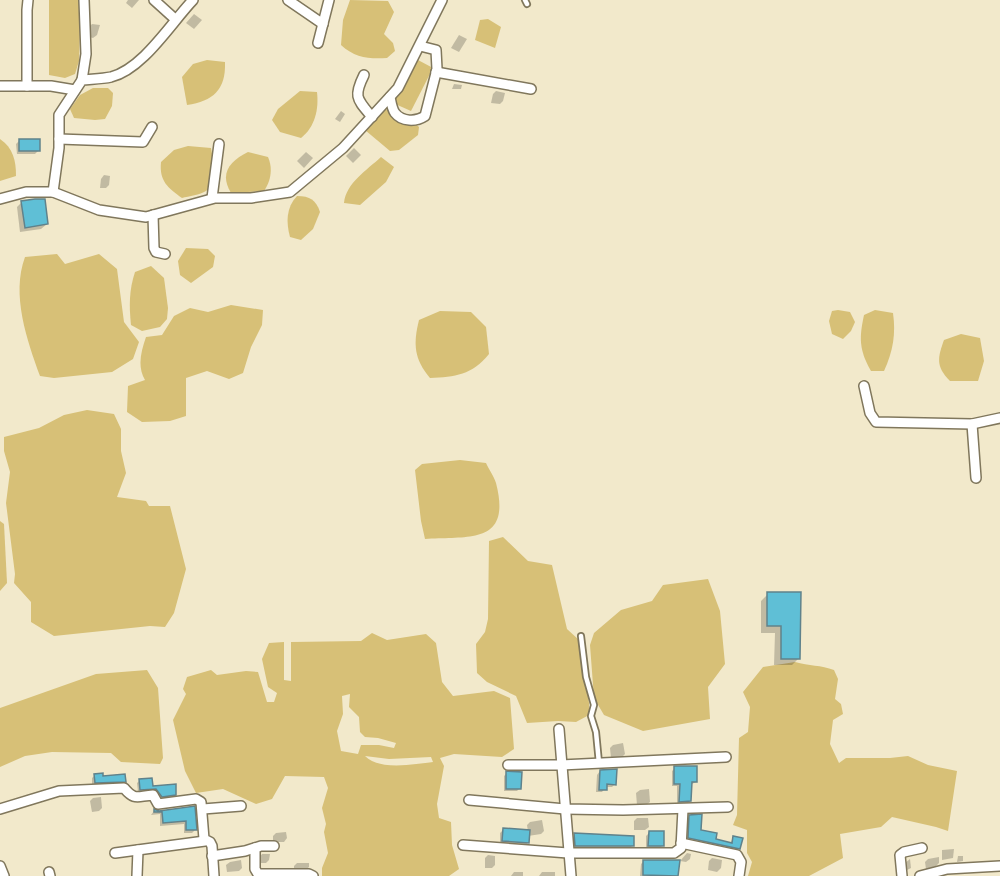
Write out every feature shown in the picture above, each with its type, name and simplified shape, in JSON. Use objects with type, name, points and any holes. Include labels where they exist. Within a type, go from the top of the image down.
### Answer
[{"type":"street","points":[[27,86],[28,0]]},
{"type":"street","points":[[53,192],[59,139],[59,115],[82,80],[86,54],[84,0]]},
{"type":"street","points":[[154,0],[175,19]]},
{"type":"street","points":[[82,80],[112,77],[130,67],[148,52],[193,0]]},
{"type":"street","points":[[288,0],[323,24]]},
{"type":"street","points":[[318,43],[329,0]]},
{"type":"street","points":[[0,199],[26,192],[53,192],[99,210],[146,217],[212,198],[251,198],[290,192],[343,148],[398,88],[442,0]]},
{"type":"street","points":[[390,97],[395,114],[408,120],[421,119],[426,113],[436,72],[436,50],[420,46]]},
{"type":"street","points":[[436,72],[531,89]]},
{"type":"street","points":[[364,75],[357,89],[357,95],[372,117]]},
{"type":"street","points":[[0,86],[51,86],[75,90]]},
{"type":"street","points":[[59,139],[143,142],[152,128]]},
{"type":"street","points":[[212,198],[219,144]]},
{"type":"street","points":[[153,215],[153,248],[156,252],[165,254]]},
{"type":"street","points":[[864,386],[870,413],[876,422],[972,424],[1000,418]]},
{"type":"street","points":[[972,424],[976,478]]},
{"type":"street","points":[[559,729],[571,876]]},
{"type":"street","points":[[508,765],[561,765],[726,757]]},
{"type":"street","points":[[0,809],[59,791],[120,788],[125,789],[133,797],[153,795],[158,804],[196,799],[201,802],[203,809],[204,841]]},
{"type":"street","points":[[469,800],[565,809],[728,807]]},
{"type":"street","points":[[203,809],[241,806]]},
{"type":"street","points":[[463,845],[568,853],[674,853],[680,850],[683,809]]},
{"type":"street","points":[[116,853],[204,841],[211,844],[214,876]]},
{"type":"street","points":[[681,843],[737,855],[741,862],[740,876]]},
{"type":"street","points":[[212,856],[274,846]]},
{"type":"street","points":[[255,848],[255,869],[258,874],[309,874],[313,876]]},
{"type":"street","points":[[902,876],[900,855],[922,848]]},
{"type":"street","points":[[137,876],[138,850]]},
{"type":"street","points":[[0,866],[4,876]]},
{"type":"street","points":[[920,876],[947,869],[1000,866]]},
{"type":"lane","points":[[581,636],[586,677],[594,705],[591,716],[596,732],[600,763]]},
{"type":"shaded area","points":[[49,0],[81,0],[79,61],[75,74],[65,78],[49,75]]},
{"type":"shaded area","points":[[350,0],[388,1],[394,12],[384,34],[393,43],[395,51],[387,58],[362,57],[341,45],[343,20]]},
{"type":"shaded area","points":[[488,19],[501,27],[495,48],[475,40],[480,20]]},
{"type":"shaded area","points":[[207,60],[225,62],[225,72],[220,87],[204,101],[187,105],[182,77],[193,64]]},
{"type":"shaded area","points":[[418,60],[433,68],[411,111],[393,103]]},
{"type":"shaded area","points":[[93,88],[108,88],[113,93],[112,106],[105,119],[74,118],[70,109],[80,95]]},
{"type":"shaded area","points":[[300,91],[317,92],[317,111],[313,123],[301,138],[280,132],[272,120],[278,109]]},
{"type":"shaded area","points":[[385,109],[408,117],[419,127],[418,135],[399,150],[390,151],[365,130]]},
{"type":"shaded area","points":[[0,139],[13,155],[16,176],[0,181]]},
{"type":"shaded area","points":[[188,146],[211,148],[213,177],[206,191],[182,198],[163,179],[161,162],[174,150]]},
{"type":"shaded area","points":[[248,152],[268,157],[271,170],[268,183],[264,191],[231,193],[226,179],[228,168],[236,159]]},
{"type":"shaded area","points":[[381,157],[394,167],[386,182],[360,205],[344,203],[353,183]]},
{"type":"shaded area","points":[[297,196],[312,200],[317,204],[320,212],[313,229],[301,240],[290,237],[288,226],[289,210]]},
{"type":"shaded area","points":[[186,248],[208,249],[215,256],[213,267],[191,283],[180,275],[178,261]]},
{"type":"shaded area","points":[[57,254],[65,264],[99,254],[117,269],[124,322],[139,342],[133,359],[112,372],[54,378],[40,376],[22,317],[21,272],[25,257]]},
{"type":"shaded area","points":[[151,266],[164,278],[168,308],[167,319],[160,327],[142,331],[131,325],[131,292],[135,272]]},
{"type":"shaded area","points":[[231,305],[263,310],[262,325],[251,347],[243,373],[229,379],[207,371],[186,378],[186,416],[170,421],[142,422],[127,412],[128,386],[145,380],[140,364],[146,337],[162,335],[174,316],[190,308],[208,312]]},
{"type":"shaded area","points":[[875,310],[893,313],[893,342],[884,371],[871,371],[861,344],[864,315]]},
{"type":"shaded area","points":[[440,311],[471,312],[486,327],[489,354],[483,361],[462,374],[430,378],[416,351],[417,329],[419,320]]},
{"type":"shaded area","points":[[832,311],[850,312],[855,322],[851,331],[843,339],[832,334],[829,321]]},
{"type":"shaded area","points":[[961,334],[980,338],[984,361],[978,381],[950,381],[940,366],[939,356],[944,340]]},
{"type":"shaded area","points":[[87,410],[114,414],[121,429],[121,451],[126,473],[117,497],[146,501],[149,506],[170,506],[186,569],[174,613],[165,627],[150,626],[54,636],[31,622],[31,602],[14,583],[15,574],[6,503],[10,472],[4,451],[4,437],[39,428],[64,415]]},
{"type":"shaded area","points":[[460,460],[486,463],[496,483],[499,503],[498,517],[492,527],[483,533],[457,538],[425,539],[415,470],[422,464]]},
{"type":"shaded area","points":[[0,521],[4,524],[7,583],[0,591]]},
{"type":"shaded area","points":[[503,537],[528,561],[552,565],[567,629],[579,640],[589,703],[589,715],[576,722],[527,723],[516,696],[487,682],[477,673],[476,644],[485,632],[488,619],[489,541]]},
{"type":"shaded area","points":[[708,579],[720,611],[725,664],[708,687],[710,719],[643,731],[604,715],[594,698],[590,645],[594,633],[621,610],[652,601],[663,585]]},
{"type":"shaded area","points":[[372,633],[387,640],[426,634],[436,643],[442,682],[453,696],[494,691],[510,698],[514,749],[502,757],[454,754],[440,758],[444,766],[437,804],[439,818],[451,822],[452,845],[459,869],[449,876],[322,876],[322,868],[328,853],[324,832],[326,824],[322,808],[328,788],[324,777],[285,776],[272,799],[256,804],[223,789],[196,793],[185,771],[173,720],[186,694],[183,689],[187,677],[211,670],[217,675],[246,671],[258,672],[267,702],[274,702],[277,693],[268,687],[262,659],[269,643],[284,642],[284,680],[291,681],[291,642],[361,641]],"holes":[[[350,694],[349,707],[359,717],[360,732],[365,737],[396,743],[394,748],[361,745],[358,754],[341,751],[337,731],[343,714],[342,696]],[[365,756],[389,759],[431,757],[433,762],[388,765],[371,761]]]},
{"type":"shaded area","points":[[795,662],[834,670],[838,679],[835,699],[841,704],[843,714],[833,720],[830,744],[839,763],[846,758],[908,756],[928,765],[957,771],[948,831],[892,817],[881,827],[840,834],[843,858],[809,876],[748,876],[752,862],[747,853],[747,830],[733,825],[737,815],[739,738],[748,732],[750,707],[743,692],[763,667]]},
{"type":"shaded area","points":[[147,670],[158,688],[163,758],[160,764],[121,762],[111,753],[52,752],[25,756],[0,767],[0,708],[96,674]]},
{"type":"building","points":[[19,139],[40,139],[40,151],[19,151]]},
{"type":"building","points":[[45,199],[48,224],[25,228],[21,201]]},
{"type":"building","points":[[767,592],[801,592],[800,659],[781,659],[781,626],[767,626]]},
{"type":"building","points":[[674,766],[697,766],[697,782],[692,782],[691,801],[679,802],[680,784],[674,784]]},
{"type":"building","points":[[617,769],[616,785],[607,784],[607,790],[599,790],[600,770]]},
{"type":"building","points":[[506,771],[522,772],[521,789],[506,789]]},
{"type":"building","points":[[103,773],[103,776],[125,774],[126,782],[95,783],[94,774]]},
{"type":"building","points":[[152,778],[153,786],[176,784],[176,795],[162,797],[156,789],[140,790],[139,779]]},
{"type":"building","points":[[195,806],[197,830],[186,830],[186,821],[163,823],[162,812],[154,812],[154,809],[159,811]]},
{"type":"building","points":[[702,814],[701,830],[717,833],[716,839],[732,843],[733,836],[743,838],[740,849],[688,838],[689,815]]},
{"type":"building","points":[[503,828],[530,830],[529,843],[502,841]]},
{"type":"building","points":[[649,831],[664,831],[664,846],[648,846]]},
{"type":"building","points":[[574,833],[634,836],[634,846],[575,846]]},
{"type":"building","points":[[643,860],[680,860],[678,876],[643,875]]}]
